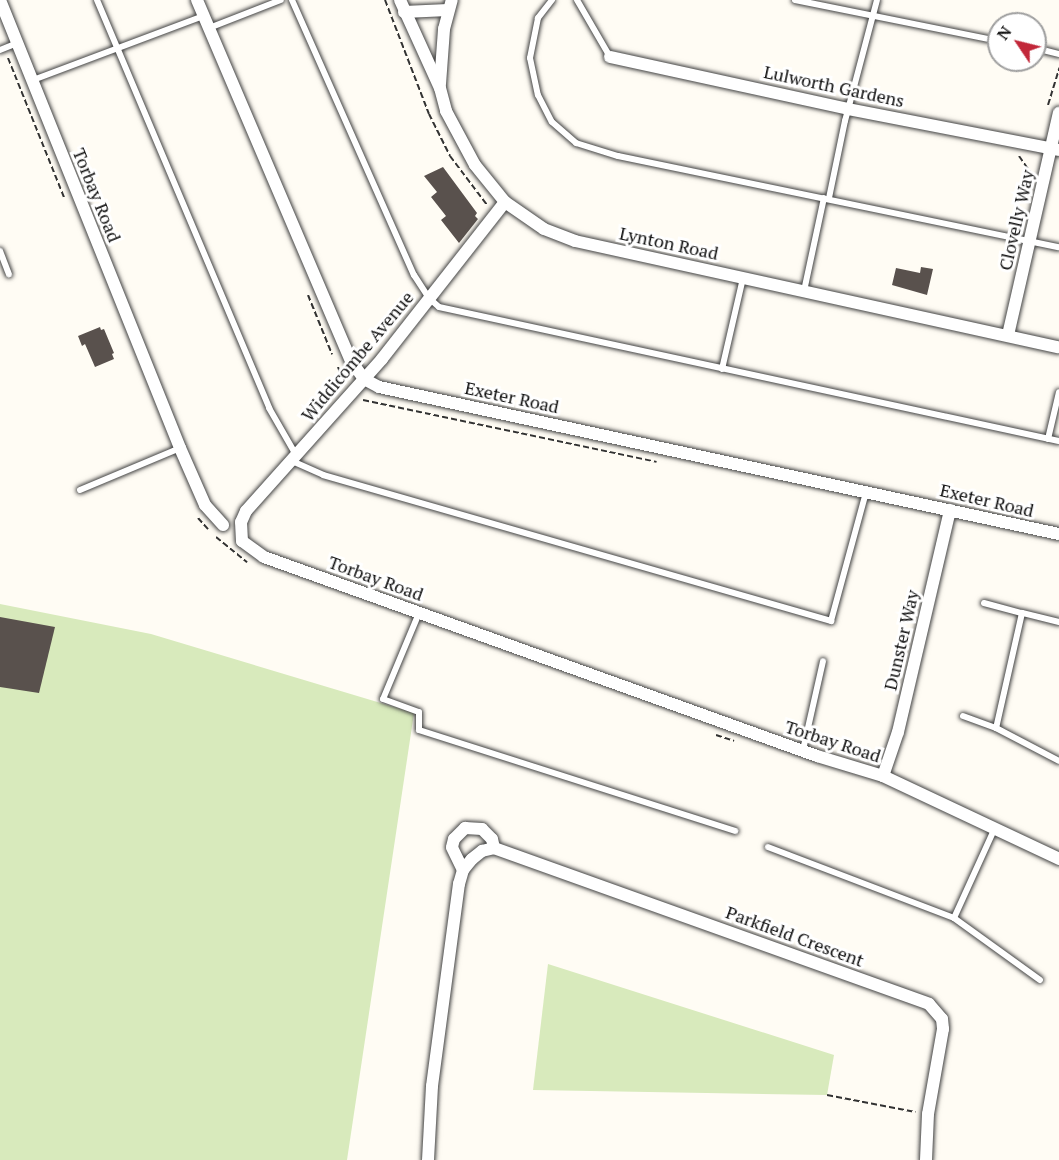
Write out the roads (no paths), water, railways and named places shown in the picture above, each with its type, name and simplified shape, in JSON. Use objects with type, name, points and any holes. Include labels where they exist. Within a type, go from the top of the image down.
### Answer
[{"type":"street","name":"Torbay Road","points":[[0,0],[180,448],[205,505],[223,525]]},
{"type":"street","points":[[196,0],[351,361],[364,379]]},
{"type":"street","name":"Lynton Road","points":[[400,0],[440,88],[446,111],[475,165],[505,202],[544,229],[575,241],[1059,347]]},
{"type":"street","points":[[404,12],[450,5],[440,88]]},
{"type":"street","name":"Lulworth Gardens","points":[[610,57],[848,109],[1055,149]]},
{"type":"street","name":"Clovelly Way","points":[[1008,335],[1055,149],[1054,110]]},
{"type":"street","name":"Widdicombe Avenue","points":[[240,532],[246,511],[364,379],[505,202]]},
{"type":"street","name":"Exeter Road","points":[[364,379],[379,387],[1059,534]]},
{"type":"street","name":"Dunster Way","points":[[885,772],[950,510]]},
{"type":"street","name":"Torbay Road","points":[[240,532],[242,541],[264,557],[803,750],[885,772],[994,830],[1059,859]]},
{"type":"street","name":"Parkfield Crescent","points":[[428,1160],[432,1086],[463,870],[452,848],[454,839],[465,828],[482,830],[492,839],[494,848],[929,1004],[938,1012],[943,1029],[928,1114],[926,1160]]},
{"type":"street","points":[[463,870],[482,851],[494,848]]},
{"type":"lane","points":[[98,0],[269,408],[294,458],[323,475],[831,621],[866,491]]},
{"type":"lane","points":[[208,29],[281,0]]},
{"type":"lane","points":[[292,0],[414,275],[429,298],[439,307],[1059,441]]},
{"type":"lane","points":[[552,0],[538,18],[531,58],[538,95],[552,122],[576,143],[618,156],[1059,247]]},
{"type":"lane","points":[[576,0],[610,57]]},
{"type":"lane","points":[[795,0],[987,38]]},
{"type":"lane","points":[[804,291],[877,0]]},
{"type":"lane","points":[[32,80],[203,16]]},
{"type":"lane","points":[[2,49],[17,43]]},
{"type":"lane","points":[[0,251],[9,274]]},
{"type":"lane","points":[[722,369],[743,278]]},
{"type":"lane","points":[[1048,439],[1059,392]]},
{"type":"lane","points":[[80,490],[180,448]]},
{"type":"lane","name":"Torbay Road","points":[[223,525],[240,532]]},
{"type":"lane","points":[[984,603],[1059,622]]},
{"type":"lane","points":[[419,613],[383,699],[419,712],[419,730],[735,831]]},
{"type":"lane","points":[[996,728],[1022,613]]},
{"type":"lane","points":[[803,750],[824,661]]},
{"type":"lane","points":[[963,716],[996,728],[1059,761]]},
{"type":"lane","points":[[954,918],[994,830]]},
{"type":"lane","points":[[768,848],[954,918],[1040,980]]}]
